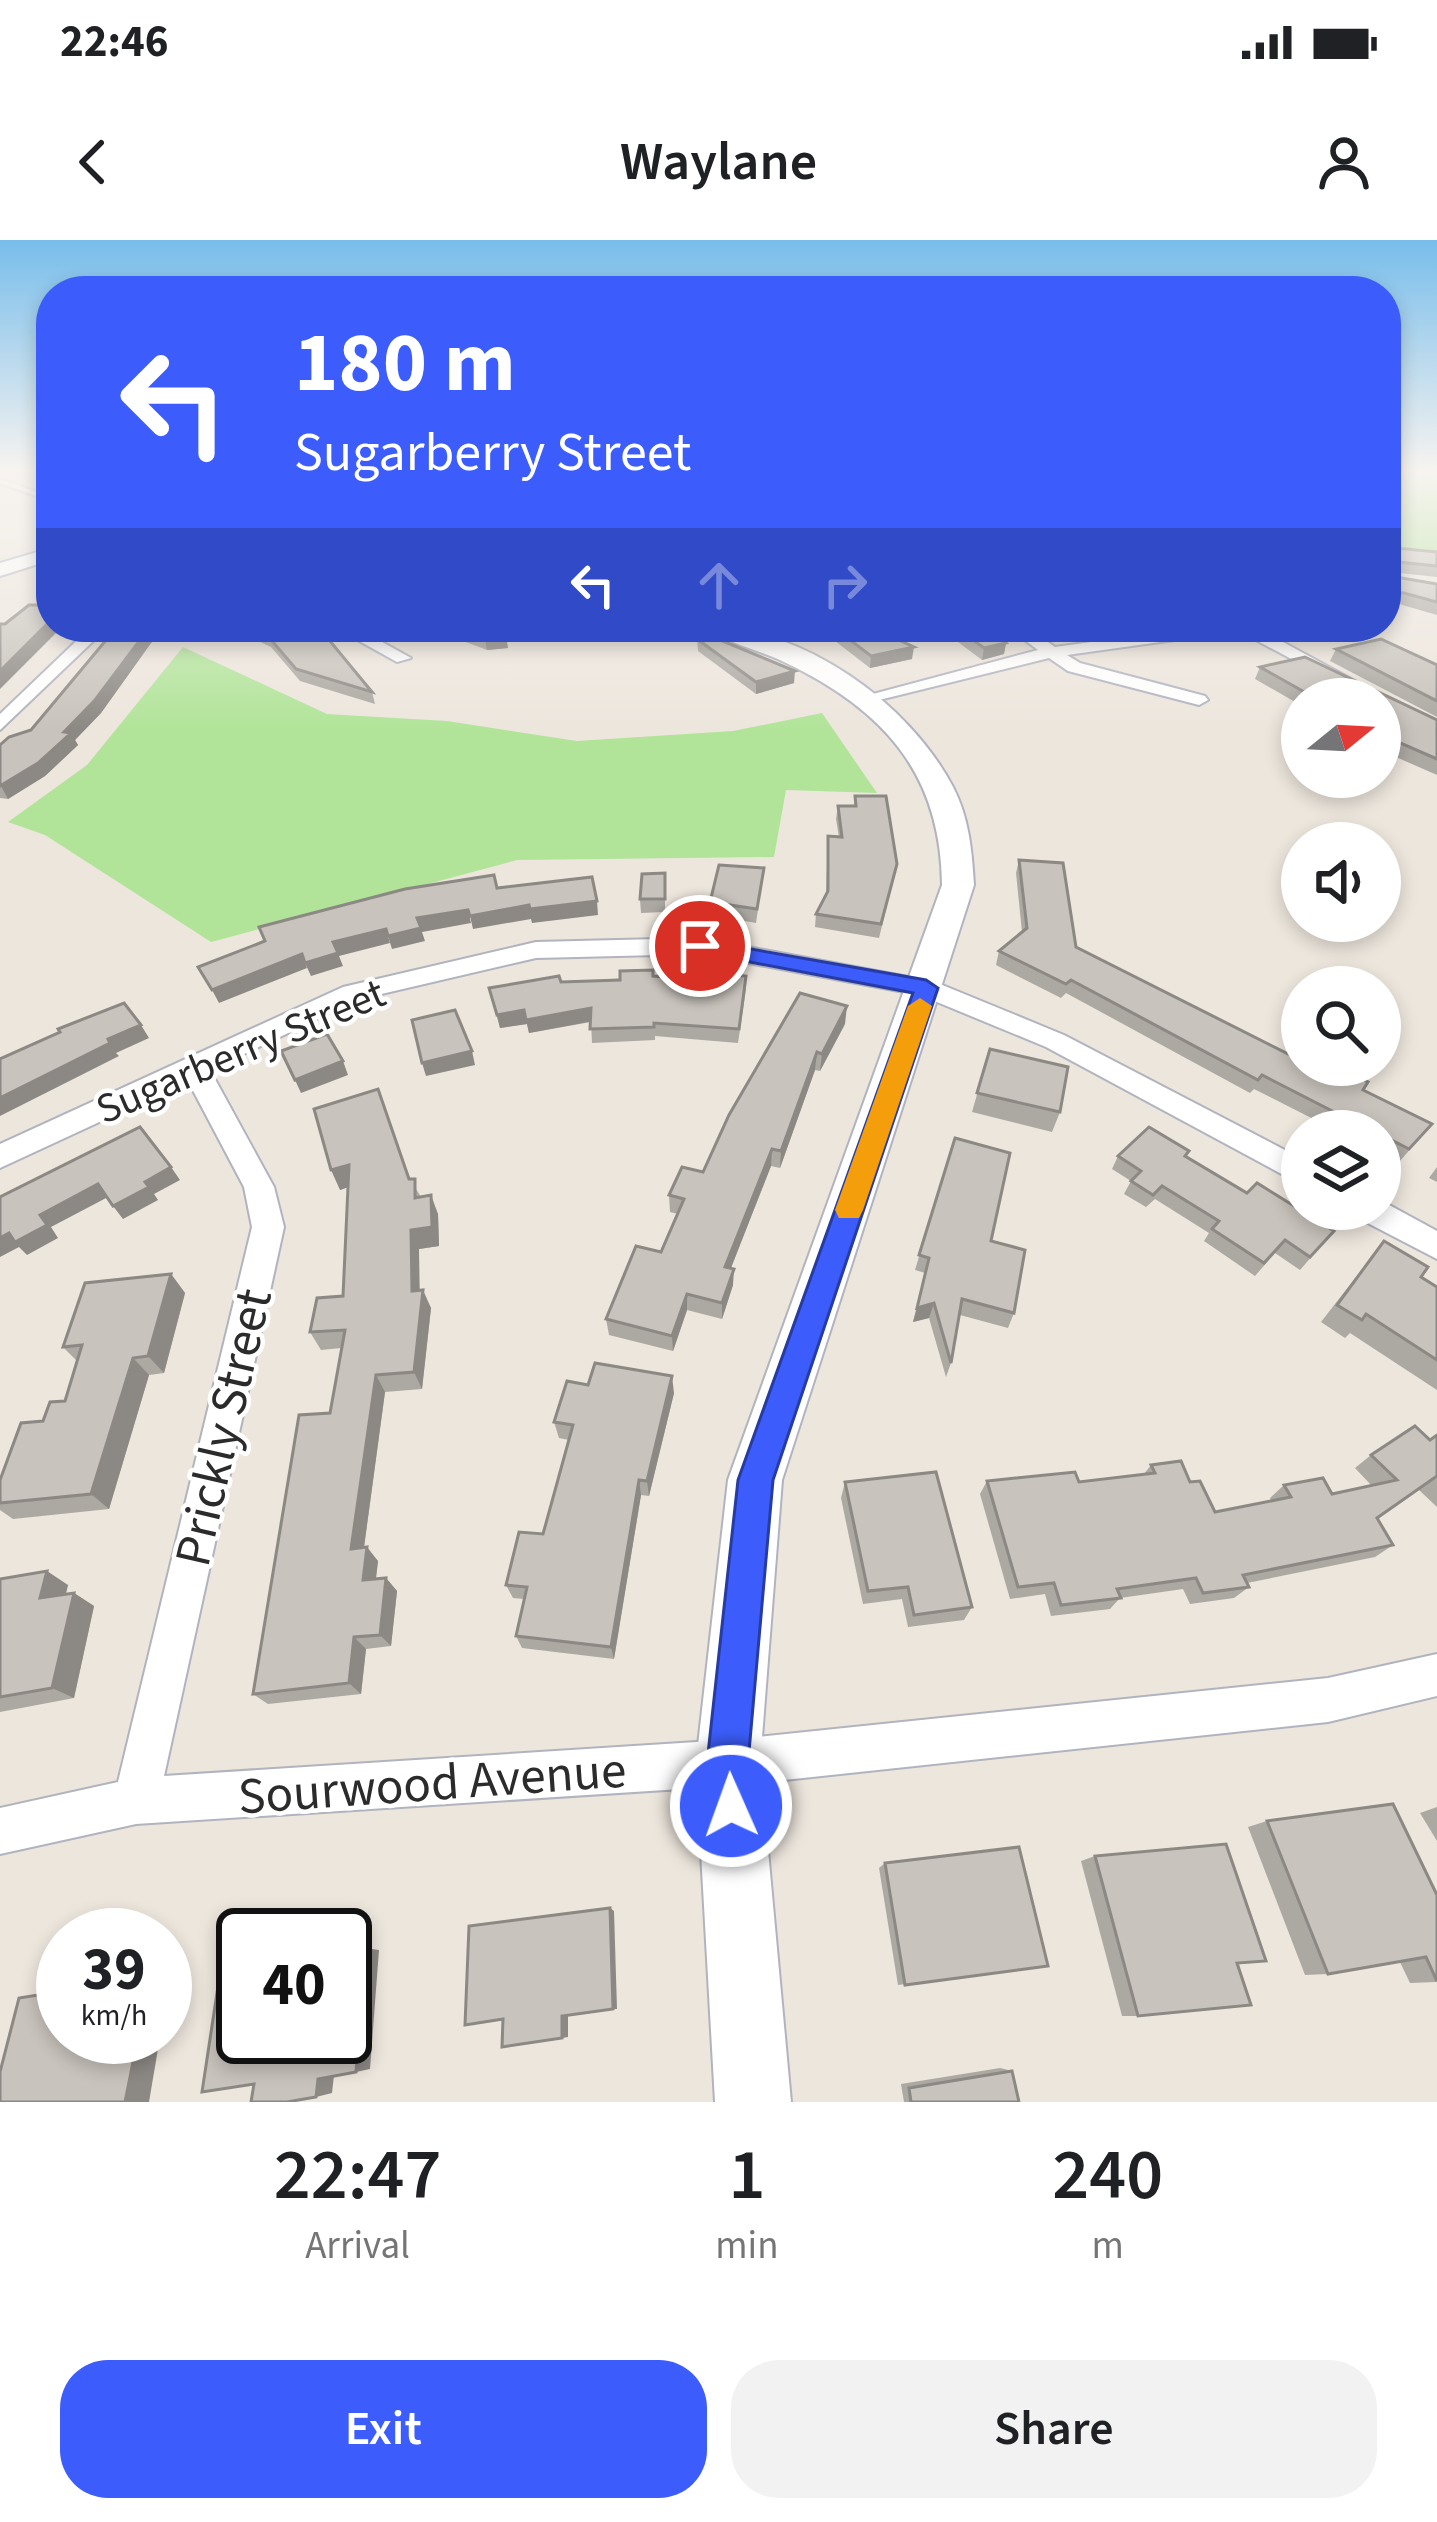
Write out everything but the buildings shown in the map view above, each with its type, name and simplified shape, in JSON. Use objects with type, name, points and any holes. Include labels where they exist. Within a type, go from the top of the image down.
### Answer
[{"type":"street","points":[[0,570],[36,559]]},
{"type":"street","points":[[0,724],[85,642]]},
{"type":"street","points":[[372,642],[403,658]]},
{"type":"street","points":[[753,2102],[728,1763],[755,1480],[958,885],[954,829],[920,752],[867,698],[761,642]]},
{"type":"street","points":[[1037,642],[1098,675],[1199,700]]},
{"type":"street","points":[[867,698],[1052,652],[1127,642]]},
{"type":"street","points":[[1268,642],[1339,678]]},
{"type":"street","name":"Sugarberry Street","points":[[0,1157],[352,993],[536,950],[700,946],[926,988],[1055,1041],[1281,1162]]},
{"type":"street","name":"Prickly Street","points":[[136,1802],[268,1227],[260,1186],[194,1065]]},
{"type":"street","points":[[1401,1226],[1437,1246]]},
{"type":"street","name":"Sourwood Avenue","points":[[0,1832],[136,1802],[728,1763],[1328,1700],[1437,1675]]},
{"type":"green space","points":[[183,647],[327,714],[447,721],[577,741],[733,731],[822,713],[877,793],[786,790],[774,857],[517,860],[211,942],[45,835],[8,822],[87,765]]},
{"type":"slow traffic","points":[[849,1210],[920,1006]]},
{"type":"route","points":[[700,946],[926,988],[755,1480],[728,1763],[731,1806]]}]
